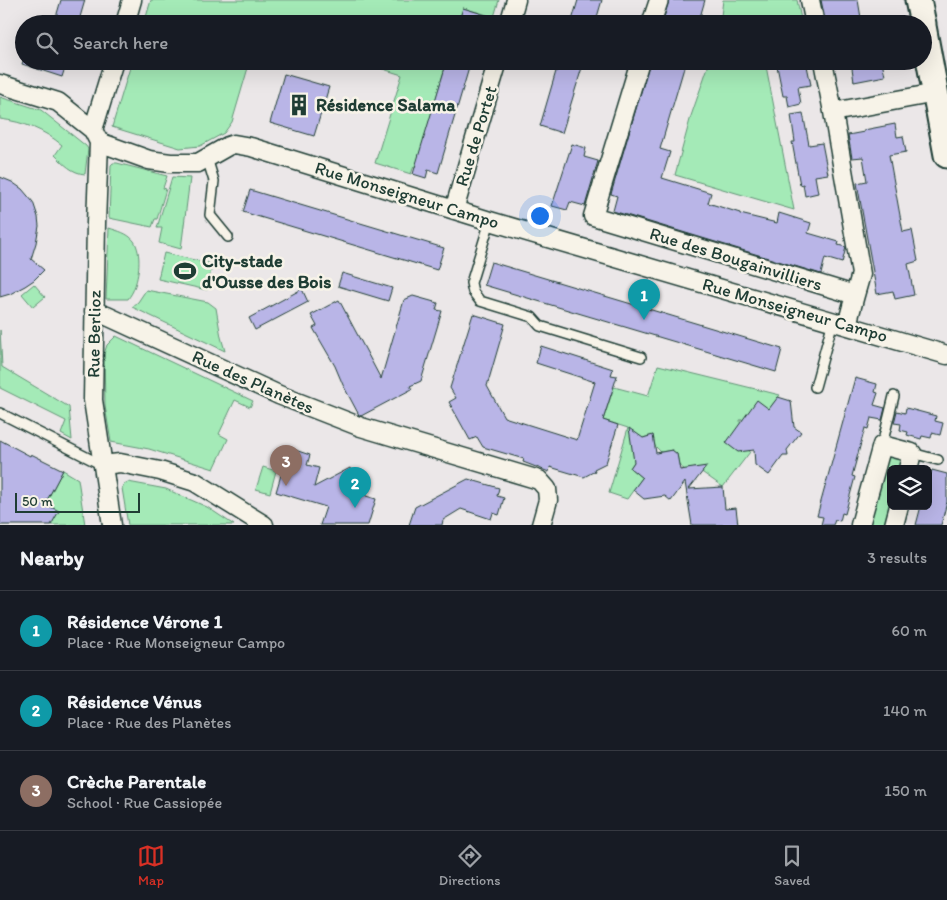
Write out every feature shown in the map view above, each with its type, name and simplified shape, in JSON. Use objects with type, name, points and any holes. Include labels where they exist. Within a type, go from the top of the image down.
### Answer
[{"type":"street","points":[[128,15],[132,0]]},
{"type":"street","points":[[512,15],[516,0]]},
{"type":"street","points":[[654,15],[658,0]]},
{"type":"street","points":[[810,0],[813,15]]},
{"type":"street","points":[[918,0],[921,15]]},
{"type":"street","name":"Rue Berlioz","points":[[112,70],[96,136],[92,400],[112,525]]},
{"type":"street","name":"Rue de Portet","points":[[454,210],[495,70]]},
{"type":"street","name":"Rue des Bougainvilliers","points":[[637,70],[593,216],[855,295]]},
{"type":"street","points":[[825,70],[861,274],[855,295],[840,323]]},
{"type":"street","points":[[932,70],[947,155]]},
{"type":"street","name":"Rue Monseigneur Campo","points":[[0,84],[58,102],[96,136],[149,160],[170,163],[198,163],[234,144],[258,149],[490,221],[947,355]]},
{"type":"street","points":[[833,112],[936,93]]},
{"type":"street","name":"Rue des Planètes","points":[[94,311],[278,395],[360,427],[540,480],[547,489],[548,500],[541,525]]},
{"type":"street","points":[[860,525],[882,445],[910,461]]},
{"type":"street","points":[[103,465],[120,463],[160,471],[194,482],[264,525]]},
{"type":"street","points":[[894,525],[898,510]]},
{"type":"lane","points":[[207,158],[214,181],[210,214],[228,237]]},
{"type":"lane","points":[[490,221],[471,283],[473,292],[480,301],[532,317],[540,326],[641,357]]},
{"type":"lane","points":[[815,387],[840,323]]},
{"type":"lane","points":[[882,445],[894,396]]},
{"type":"lane","points":[[0,413],[103,465]]},
{"type":"lane","points":[[910,461],[938,460]]},
{"type":"green space","points":[[151,0],[499,0],[495,15],[487,15],[463,8],[461,15],[147,15]]},
{"type":"green space","points":[[723,0],[797,0],[800,15],[721,15]]},
{"type":"green space","points":[[129,70],[247,70],[232,122],[224,133],[200,146],[180,148],[112,127]]},
{"type":"green space","points":[[386,70],[444,70],[416,167],[414,166],[411,174],[375,163],[402,75]]},
{"type":"green space","points":[[707,70],[767,70],[794,210],[675,175],[691,116]]},
{"type":"green space","points":[[0,97],[41,110],[86,146],[88,149],[85,174],[72,170],[55,155],[62,145],[48,135],[17,122],[0,119]]},
{"type":"green space","points":[[113,163],[167,176],[163,188],[166,189],[157,219],[155,219],[152,227],[109,218],[111,165]]},
{"type":"green space","points":[[172,177],[190,178],[181,249],[159,243],[162,228],[157,228]]},
{"type":"green space","points":[[109,228],[129,236],[137,246],[139,264],[137,277],[133,291],[128,299],[106,299]]},
{"type":"green space","name":"City-stade d'Ousse des Bois","points":[[164,253],[212,264],[207,290],[158,279]]},
{"type":"green space","points":[[34,284],[45,297],[33,307],[22,294]]},
{"type":"green space","points":[[146,290],[208,302],[216,308],[225,351],[132,307]]},
{"type":"green space","points":[[0,330],[2,367],[69,407],[72,440],[61,434],[66,421],[0,388]]},
{"type":"green space","points":[[116,336],[253,401],[250,407],[235,400],[219,434],[228,439],[214,469],[149,449],[111,442],[105,406],[104,354],[107,345]]},
{"type":"green space","points":[[658,365],[780,395],[769,409],[748,419],[740,420],[741,430],[750,452],[723,487],[696,468],[685,470],[679,465],[677,454],[672,450],[661,452],[655,446],[653,435],[643,438],[638,456],[630,468],[642,478],[627,499],[609,493],[628,428],[603,420],[614,387],[648,396]]},
{"type":"green space","points":[[884,454],[904,455],[903,465],[887,465],[887,510],[890,510],[890,525],[865,525]]},
{"type":"green space","points":[[263,467],[276,471],[270,493],[256,489]]},
{"type":"green space","points":[[63,470],[78,479],[85,525],[51,525],[58,511],[45,504]]},
{"type":"green space","points":[[128,482],[166,489],[207,507],[234,525],[128,525],[122,488]]},
{"type":"building","points":[[61,0],[85,0],[81,15],[57,15]]},
{"type":"building","points":[[578,0],[602,0],[598,15],[574,15]]},
{"type":"building","points":[[669,0],[705,0],[701,15],[665,15]]},
{"type":"building","points":[[821,0],[858,0],[860,15],[824,15]]},
{"type":"building","points":[[463,8],[486,15],[461,15]]},
{"type":"building","points":[[40,70],[64,70],[62,77]]},
{"type":"building","points":[[444,70],[468,70],[438,173],[428,170],[426,178],[413,174]]},
{"type":"building","points":[[556,70],[581,70],[562,133],[540,126]]},
{"type":"building","points":[[647,70],[683,70],[660,149],[670,152],[662,178],[711,193],[708,203],[740,214],[777,223],[779,213],[811,223],[808,233],[839,242],[838,245],[846,247],[842,263],[825,258],[821,274],[613,211],[617,196],[611,194]]},
{"type":"building","points":[[778,70],[808,70],[811,85],[798,87],[801,104],[789,107],[787,96],[783,96]]},
{"type":"building","points":[[852,70],[884,70],[885,76],[854,82]]},
{"type":"building","name":"Résidence Salama","points":[[284,74],[329,87],[314,136],[270,123]]},
{"type":"building","points":[[803,113],[809,145],[822,143],[828,174],[815,176],[818,193],[805,196],[803,184],[800,185],[792,142],[795,142],[791,115]]},
{"type":"building","points":[[895,124],[897,137],[903,136],[906,152],[889,155],[903,232],[912,230],[918,261],[908,264],[914,295],[895,299],[893,291],[877,294],[857,183],[867,181],[863,157],[852,158],[848,135]]},
{"type":"building","points":[[572,144],[586,148],[584,157],[598,161],[585,206],[570,202],[567,210],[552,206]]},
{"type":"building","points":[[0,177],[22,189],[33,202],[39,226],[31,259],[44,270],[25,286],[0,297]]},
{"type":"building","points":[[250,190],[444,248],[437,270],[243,212]]},
{"type":"building","points":[[491,262],[782,349],[776,372],[484,285]]},
{"type":"building","points":[[342,273],[392,288],[388,301],[338,286]]},
{"type":"building","points":[[302,289],[308,302],[255,330],[249,318]]},
{"type":"building","points":[[413,296],[438,303],[436,310],[442,311],[421,381],[410,386],[412,389],[361,416],[313,328],[317,326],[311,315],[339,300],[381,379],[404,300]]},
{"type":"building","points":[[473,314],[505,324],[487,386],[504,417],[577,440],[595,382],[536,363],[541,346],[613,369],[611,375],[617,376],[603,420],[618,425],[606,463],[584,477],[550,467],[549,472],[523,462],[524,459],[483,447],[477,437],[470,440],[449,402],[456,398],[450,388]]},
{"type":"building","points":[[855,378],[877,384],[875,392],[878,393],[874,405],[885,408],[882,420],[871,418],[868,429],[865,428],[852,476],[855,477],[845,514],[842,513],[840,521],[835,520],[833,525],[821,525],[823,517],[817,516]]},
{"type":"building","points":[[778,397],[791,401],[794,427],[801,432],[787,450],[788,456],[783,456],[769,475],[755,465],[754,450],[738,452],[726,443],[757,400],[769,409]]},
{"type":"building","points":[[906,408],[936,416],[935,421],[943,423],[940,435],[932,433],[931,438],[922,436],[921,439],[907,435],[908,432],[900,430],[901,424],[894,423],[897,411],[905,413]]},
{"type":"building","points":[[629,428],[643,438],[653,435],[656,453],[672,450],[677,454],[680,470],[707,466],[689,489],[723,487],[725,509],[736,508],[738,525],[692,525],[685,482],[671,501],[665,496],[644,499],[633,490],[642,478],[630,468],[634,462]]},
{"type":"building","points":[[0,440],[30,456],[31,454],[63,470],[45,504],[59,511],[51,525],[0,525]]},
{"type":"building","points":[[289,448],[310,455],[307,465],[319,468],[314,487],[350,468],[366,496],[376,499],[368,525],[320,525],[326,507],[276,492]]},
{"type":"building","points":[[932,470],[947,474],[947,502],[941,525],[916,525],[920,510],[932,510]]},
{"type":"building","points":[[468,479],[499,488],[497,496],[504,498],[499,515],[493,513],[491,519],[461,509],[443,520],[442,525],[409,525],[415,507]]},
{"type":"place","name":"Résidence Salama","points":[[299,105]]},
{"type":"place","name":"City-stade d'Ousse des Bois","points":[[185,271]]},
{"type":"place","name":"Résidence Vérone 1","points":[[644,320]]},
{"type":"place","name":"Crèche Parentale","points":[[286,486]]},
{"type":"place","name":"Résidence Vénus","points":[[355,508]]}]
